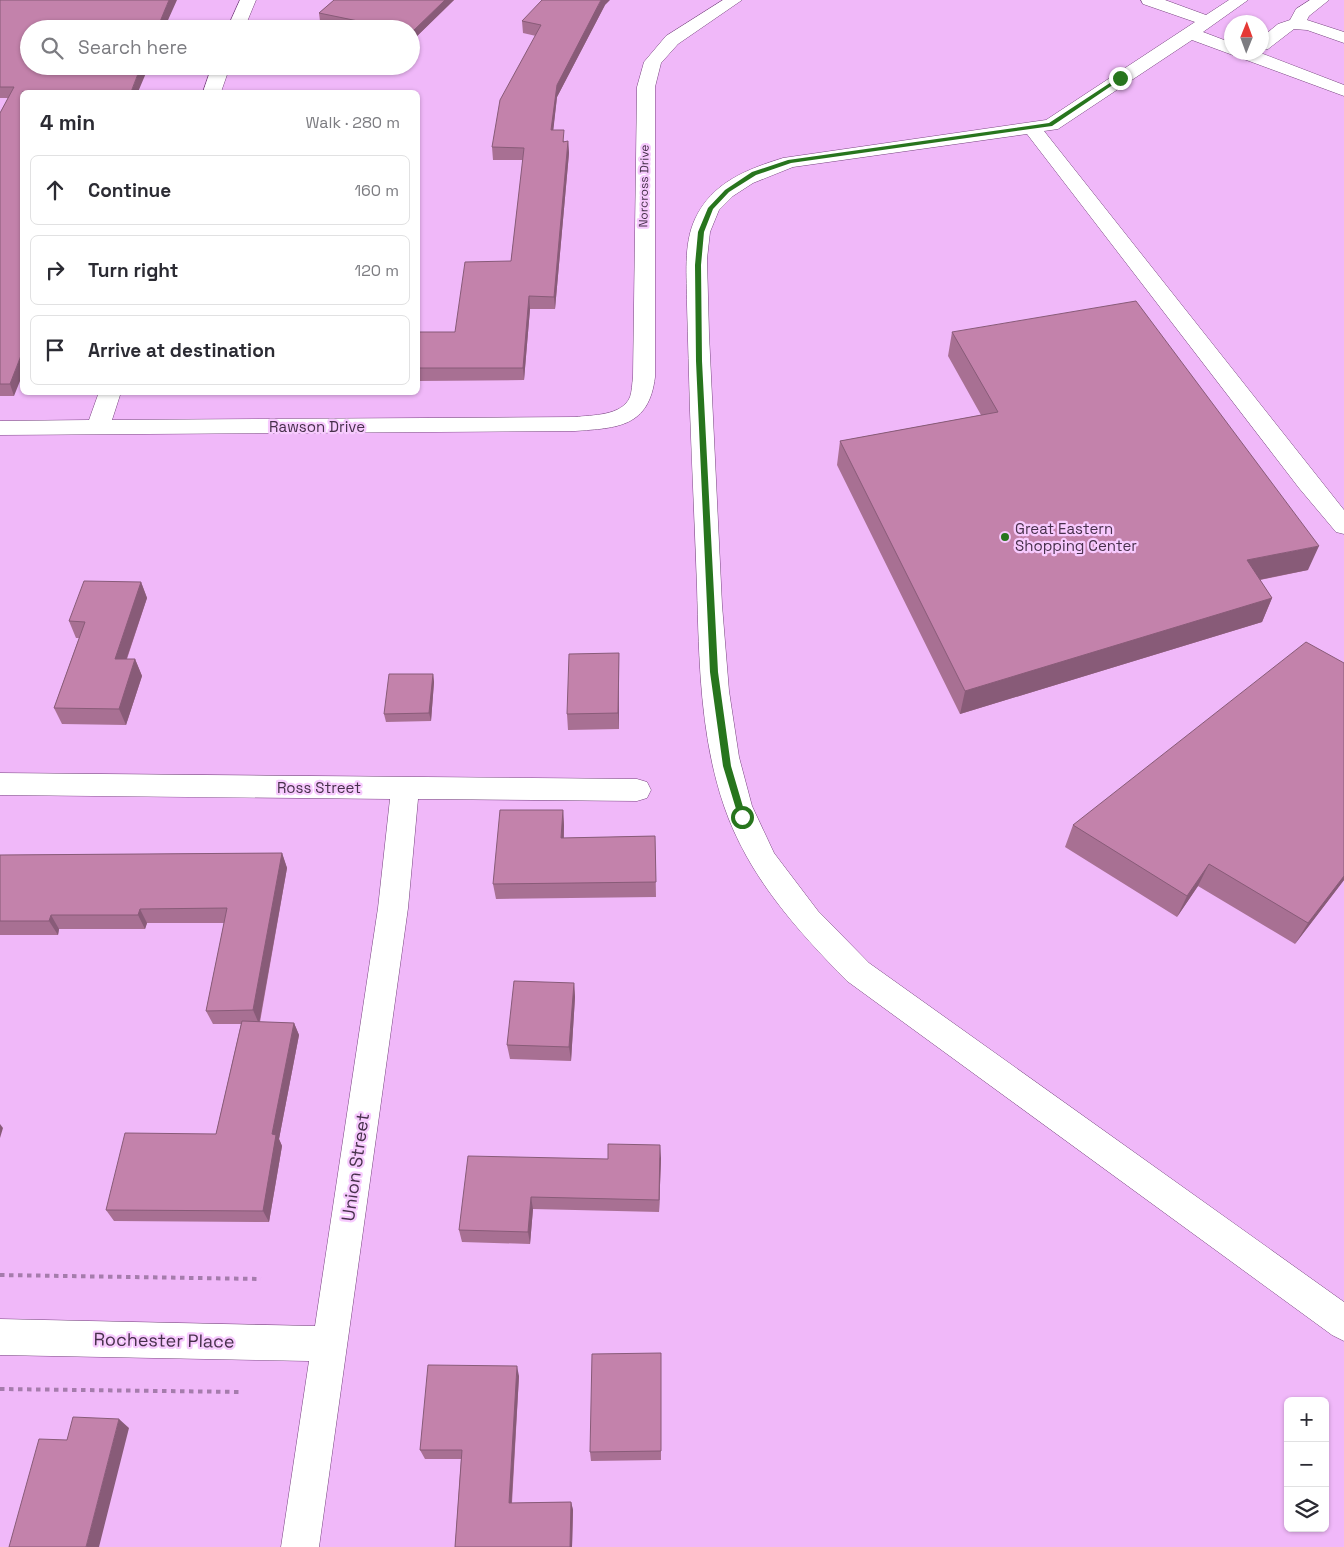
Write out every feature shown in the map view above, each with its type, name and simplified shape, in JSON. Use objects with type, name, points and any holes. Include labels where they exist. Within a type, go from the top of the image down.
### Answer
[{"type":"street","points":[[239,20],[248,0]]},
{"type":"street","name":"Norcross Drive","points":[[632,410],[641,398],[644,377],[646,87],[653,62],[672,40],[734,0]]},
{"type":"street","points":[[1149,0],[1224,40]]},
{"type":"street","points":[[1240,0],[1050,125],[790,162],[754,173],[727,191],[710,209],[701,232],[698,265],[699,361],[714,672],[727,766],[742,817],[766,867],[804,917],[858,972],[1344,1323]]},
{"type":"street","points":[[1296,25],[1302,13],[1321,0]]},
{"type":"street","points":[[1269,37],[1288,26],[1296,25],[1308,26],[1344,38]]},
{"type":"street","points":[[1268,60],[1344,91]]},
{"type":"street","points":[[213,90],[218,75]]},
{"type":"street","points":[[1032,128],[1307,482],[1344,526]]},
{"type":"street","points":[[98,427],[109,395]]},
{"type":"street","name":"Rawson Drive","points":[[0,428],[575,424],[615,418],[632,410]]},
{"type":"street","name":"Ross Street","points":[[0,784],[637,790]]},
{"type":"street","name":"Union Street","points":[[300,1547],[328,1344],[393,908],[405,787]]},
{"type":"street","name":"Rochester Place","points":[[0,1337],[328,1344]]},
{"type":"path","points":[[0,1275],[261,1279]]},
{"type":"path","points":[[0,1389],[243,1392]]},
{"type":"building","points":[[0,0],[169,0],[161,20],[20,20],[20,75],[138,75],[132,90],[20,90],[20,358],[10,384],[0,384],[0,113],[14,87],[0,87]]},
{"type":"building","points":[[334,0],[445,0],[420,24],[420,20],[353,20],[319,13]]},
{"type":"building","points":[[542,0],[601,0],[557,85],[551,130],[564,130],[563,142],[568,141],[554,297],[529,296],[523,368],[420,368],[420,332],[455,332],[465,262],[511,261],[524,148],[492,147],[500,100],[541,25],[522,21]]},
{"type":"building","points":[[1136,301],[1319,546],[1247,560],[1272,598],[965,691],[840,441],[998,412],[952,332]]},
{"type":"building","points":[[84,581],[141,582],[115,659],[135,659],[119,709],[54,708],[85,622],[69,621]]},
{"type":"building","points":[[1306,642],[1344,663],[1344,876],[1308,923],[1209,864],[1187,896],[1073,825]]},
{"type":"building","points":[[619,653],[618,713],[567,714],[569,654]]},
{"type":"building","points":[[389,674],[433,674],[429,713],[384,714]]},
{"type":"building","points":[[500,810],[563,810],[561,838],[655,836],[656,882],[493,884]]},
{"type":"building","points":[[282,853],[253,1010],[206,1011],[227,908],[140,909],[138,915],[51,915],[49,921],[0,921],[0,855]]},
{"type":"building","points":[[514,981],[574,983],[569,1047],[507,1045]]},
{"type":"building","points":[[242,1021],[294,1023],[272,1134],[276,1135],[263,1211],[106,1210],[125,1133],[216,1134]]},
{"type":"building","points":[[608,1144],[660,1145],[659,1200],[531,1197],[528,1232],[459,1230],[468,1156],[608,1159]]},
{"type":"building","points":[[661,1353],[661,1451],[590,1452],[592,1354]]},
{"type":"building","points":[[428,1365],[517,1366],[509,1503],[571,1502],[570,1547],[455,1547],[462,1450],[420,1450]]},
{"type":"building","points":[[73,1417],[119,1419],[86,1547],[9,1547],[39,1439],[67,1440]]},
{"type":"place","name":"Great Eastern Shopping Center","points":[[1005,537]]},
{"type":"route","points":[[742,817],[727,766],[719,722],[714,672],[699,361],[698,265],[701,232],[710,209],[727,191],[754,173],[790,162],[1050,125],[1120,78]]}]
